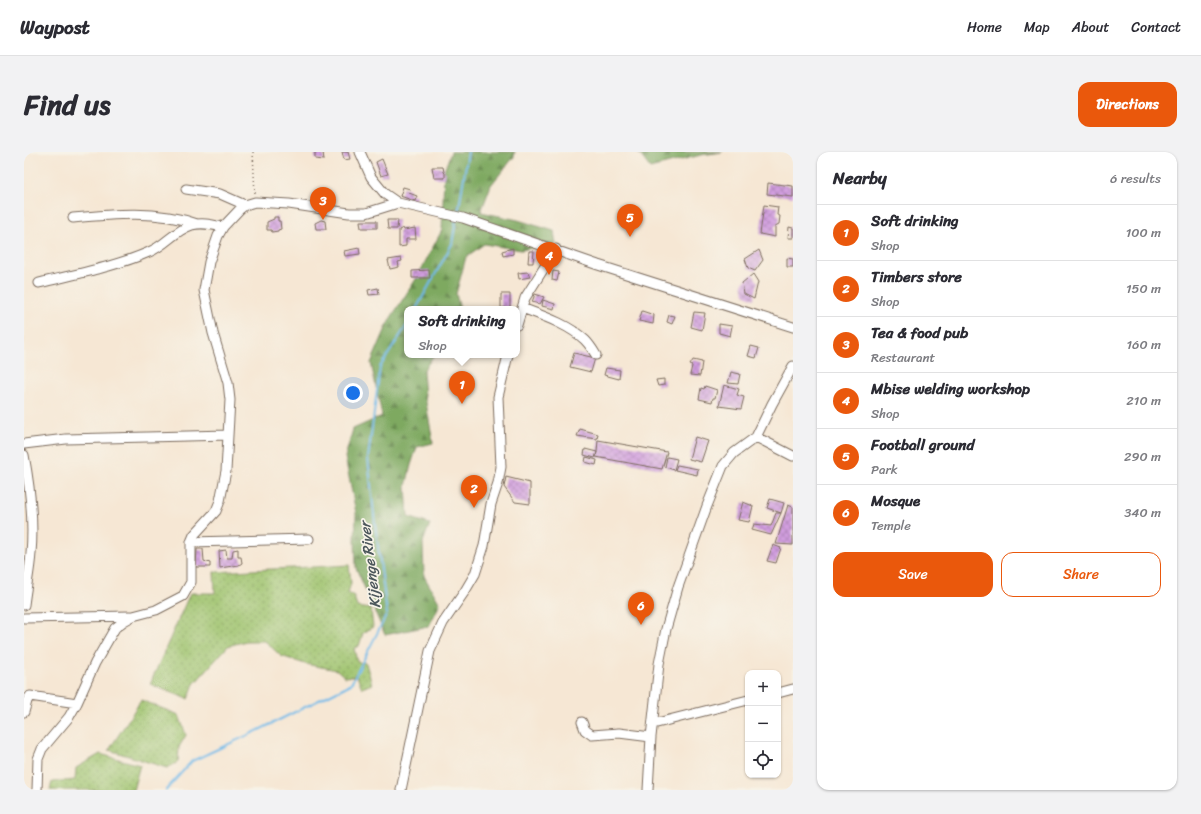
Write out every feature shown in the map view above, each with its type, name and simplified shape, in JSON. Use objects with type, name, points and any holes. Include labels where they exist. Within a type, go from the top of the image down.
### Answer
[{"type":"street","points":[[360,152],[364,164],[374,182],[385,194],[398,203],[463,218],[556,249],[598,265],[793,326]]},
{"type":"street","points":[[186,189],[220,194],[245,205]]},
{"type":"street","points":[[24,618],[133,616],[156,610],[183,596],[191,582],[191,542],[194,535],[216,511],[220,501],[226,471],[230,400],[228,383],[212,333],[204,290],[205,279],[218,236],[223,227],[234,214],[245,205],[256,202],[289,204],[349,213],[366,213],[398,203]]},
{"type":"street","points":[[73,218],[116,214],[144,214],[178,219],[196,224],[208,224],[223,227]]},
{"type":"street","points":[[39,283],[107,266],[150,252],[187,227],[196,224]]},
{"type":"street","points":[[520,315],[528,292],[556,249]]},
{"type":"street","points":[[522,308],[557,322],[579,335],[586,341],[596,355]]},
{"type":"street","points":[[401,790],[430,651],[443,623],[475,574],[484,546],[491,504],[498,483],[501,467],[498,397],[507,358]]},
{"type":"street","points":[[648,790],[651,737],[659,664],[666,629],[678,587],[723,466],[734,453],[756,437],[793,366]]},
{"type":"street","points":[[24,444],[66,439],[228,435]]},
{"type":"street","points":[[756,437],[793,456]]},
{"type":"street","points":[[24,455],[32,531],[31,554],[24,604]]},
{"type":"street","points":[[191,542],[309,538]]},
{"type":"street","points":[[37,790],[38,759],[42,749],[69,717],[95,663],[115,628],[133,616]]},
{"type":"street","points":[[781,692],[793,689]]},
{"type":"street","points":[[24,712],[30,696],[77,703]]},
{"type":"street","points":[[653,724],[745,701]]},
{"type":"street","points":[[582,722],[585,730],[592,735],[619,733],[651,737]]},
{"type":"path","points":[[253,152],[256,202]]},
{"type":"green space","points":[[451,152],[515,152],[514,157],[491,185],[481,212],[518,220],[554,231],[556,244],[521,250],[484,244],[466,257],[456,294],[459,306],[404,306],[404,358],[432,358],[423,371],[425,396],[433,443],[417,447],[406,486],[408,517],[430,524],[423,542],[424,576],[440,604],[429,626],[385,635],[356,568],[356,513],[345,457],[353,429],[382,416],[371,363],[390,319],[416,279],[442,230],[444,171]]},
{"type":"green space","points":[[638,152],[722,152],[701,155],[650,168]]},
{"type":"green space","points":[[349,565],[351,583],[348,593],[354,596],[357,607],[371,609],[373,627],[363,633],[359,646],[354,648],[357,662],[366,663],[372,684],[362,688],[357,676],[345,677],[337,670],[305,664],[281,656],[265,641],[246,641],[228,646],[194,684],[188,699],[150,684],[190,593],[215,593],[214,572]]},
{"type":"green space","points":[[141,700],[179,715],[186,735],[179,747],[178,762],[167,768],[109,750]]},
{"type":"green space","points":[[100,754],[140,765],[133,790],[50,790],[52,782],[75,780],[76,768]]},
{"type":"building","points":[[315,152],[323,152],[324,160],[315,159]]},
{"type":"building","points":[[342,152],[348,152],[350,159],[344,160]]},
{"type":"building","points":[[382,159],[388,174],[381,176],[376,162]]},
{"type":"building","points":[[432,167],[443,167],[445,178],[434,178]]},
{"type":"building","points":[[768,183],[793,186],[793,197],[767,194]]},
{"type":"building","points":[[403,187],[410,189],[409,193],[417,196],[415,201],[400,196]]},
{"type":"building","points":[[764,205],[778,207],[777,215],[780,216],[779,224],[775,226],[775,237],[760,234]]},
{"type":"building","points":[[274,217],[278,217],[281,229],[272,232],[271,230],[267,230],[267,222],[274,219]]},
{"type":"building","points":[[321,220],[325,221],[326,229],[316,229],[315,223]]},
{"type":"building","points":[[387,220],[398,220],[397,229],[388,229]]},
{"type":"building","points":[[360,221],[377,221],[377,228],[361,228]]},
{"type":"building","points":[[789,227],[793,228],[793,238],[788,238]]},
{"type":"building","points":[[403,228],[404,230],[415,228],[416,239],[406,239],[406,246],[399,247],[399,230]]},
{"type":"building","points":[[359,248],[360,254],[345,256],[344,251]]},
{"type":"building","points":[[513,248],[513,254],[503,256],[502,251]]},
{"type":"building","points":[[759,250],[763,260],[755,271],[748,268],[745,259]]},
{"type":"building","points":[[529,251],[534,251],[533,263],[528,263]]},
{"type":"building","points":[[401,258],[402,261],[398,262],[399,267],[390,269],[388,260]]},
{"type":"building","points":[[787,258],[793,259],[793,267],[787,267]]},
{"type":"building","points":[[429,270],[430,278],[412,278],[412,271]]},
{"type":"building","points":[[553,271],[559,272],[557,281],[552,280]]},
{"type":"building","points":[[528,272],[530,277],[519,279],[518,273]]},
{"type":"building","points":[[753,274],[758,282],[754,299],[744,294],[742,283]]},
{"type":"building","points":[[378,288],[379,294],[369,295],[368,290]]},
{"type":"building","points":[[501,294],[510,294],[510,306],[501,306]]},
{"type":"building","points":[[535,294],[544,297],[540,304],[532,302]]},
{"type":"building","points":[[543,300],[555,304],[554,309],[542,306]]},
{"type":"building","points":[[642,311],[654,315],[653,324],[639,321]]},
{"type":"building","points":[[694,312],[705,313],[702,330],[691,327]]},
{"type":"building","points":[[669,315],[675,316],[672,324],[667,322]]},
{"type":"building","points":[[719,324],[732,326],[730,336],[719,333]]},
{"type":"building","points":[[751,346],[759,348],[756,358],[748,356]]},
{"type":"building","points":[[574,353],[595,358],[591,372],[570,367]]},
{"type":"building","points":[[693,360],[702,362],[700,376],[690,375],[692,366],[690,365]]},
{"type":"building","points":[[606,368],[620,370],[619,379],[604,375]]},
{"type":"building","points":[[731,372],[740,374],[738,384],[728,383]]},
{"type":"building","points":[[664,379],[664,385],[658,386],[656,380]]},
{"type":"building","points":[[724,385],[739,389],[737,395],[744,397],[741,409],[719,406]]},
{"type":"building","points":[[705,386],[717,390],[715,398],[713,398],[712,402],[699,399],[701,388],[704,389]]},
{"type":"building","points":[[580,429],[598,434],[597,439],[577,436]]},
{"type":"building","points":[[695,437],[708,441],[701,462],[689,459]]},
{"type":"building","points":[[598,440],[667,452],[662,469],[596,457]]},
{"type":"building","points":[[585,449],[597,452],[595,458],[584,455]]},
{"type":"building","points":[[586,457],[597,460],[596,465],[585,462]]},
{"type":"building","points":[[667,457],[677,459],[674,470],[665,467]]},
{"type":"building","points":[[677,465],[698,469],[697,475],[675,470]]},
{"type":"building","points":[[506,477],[530,483],[530,504],[515,502],[504,487]]},
{"type":"building","points":[[770,499],[784,503],[781,513],[767,508]]},
{"type":"building","points":[[743,502],[753,506],[749,522],[738,520]]},
{"type":"building","points":[[788,505],[793,507],[793,545],[776,544]]},
{"type":"building","points":[[776,513],[781,513],[771,535],[752,530],[754,524],[771,526]]},
{"type":"building","points":[[773,545],[781,548],[776,563],[767,561]]},
{"type":"building","points":[[197,549],[203,549],[204,561],[210,563],[210,567],[196,567]]},
{"type":"building","points":[[238,549],[238,557],[241,557],[242,563],[239,565],[220,568],[219,551],[226,550],[227,558],[232,558],[233,550]]},
{"type":"waterway","name":"Kijenge River","points":[[458,214],[468,152]]},
{"type":"waterway","name":"Kijenge River","points":[[418,306],[452,244],[456,220]]},
{"type":"waterway","name":"Kijenge River","points":[[166,790],[192,761],[259,730],[351,684],[387,614],[368,458],[380,367],[404,330]]},
{"type":"place","name":"Tea & food pub","points":[[323,220]]},
{"type":"place","name":"Football ground","points":[[630,237]]},
{"type":"place","name":"Mbise welding workshop","points":[[549,275]]},
{"type":"place","name":"Soft drinking","points":[[462,404]]},
{"type":"place","name":"Timbers store","points":[[474,508]]},
{"type":"place","name":"Mosque","points":[[641,625]]}]
